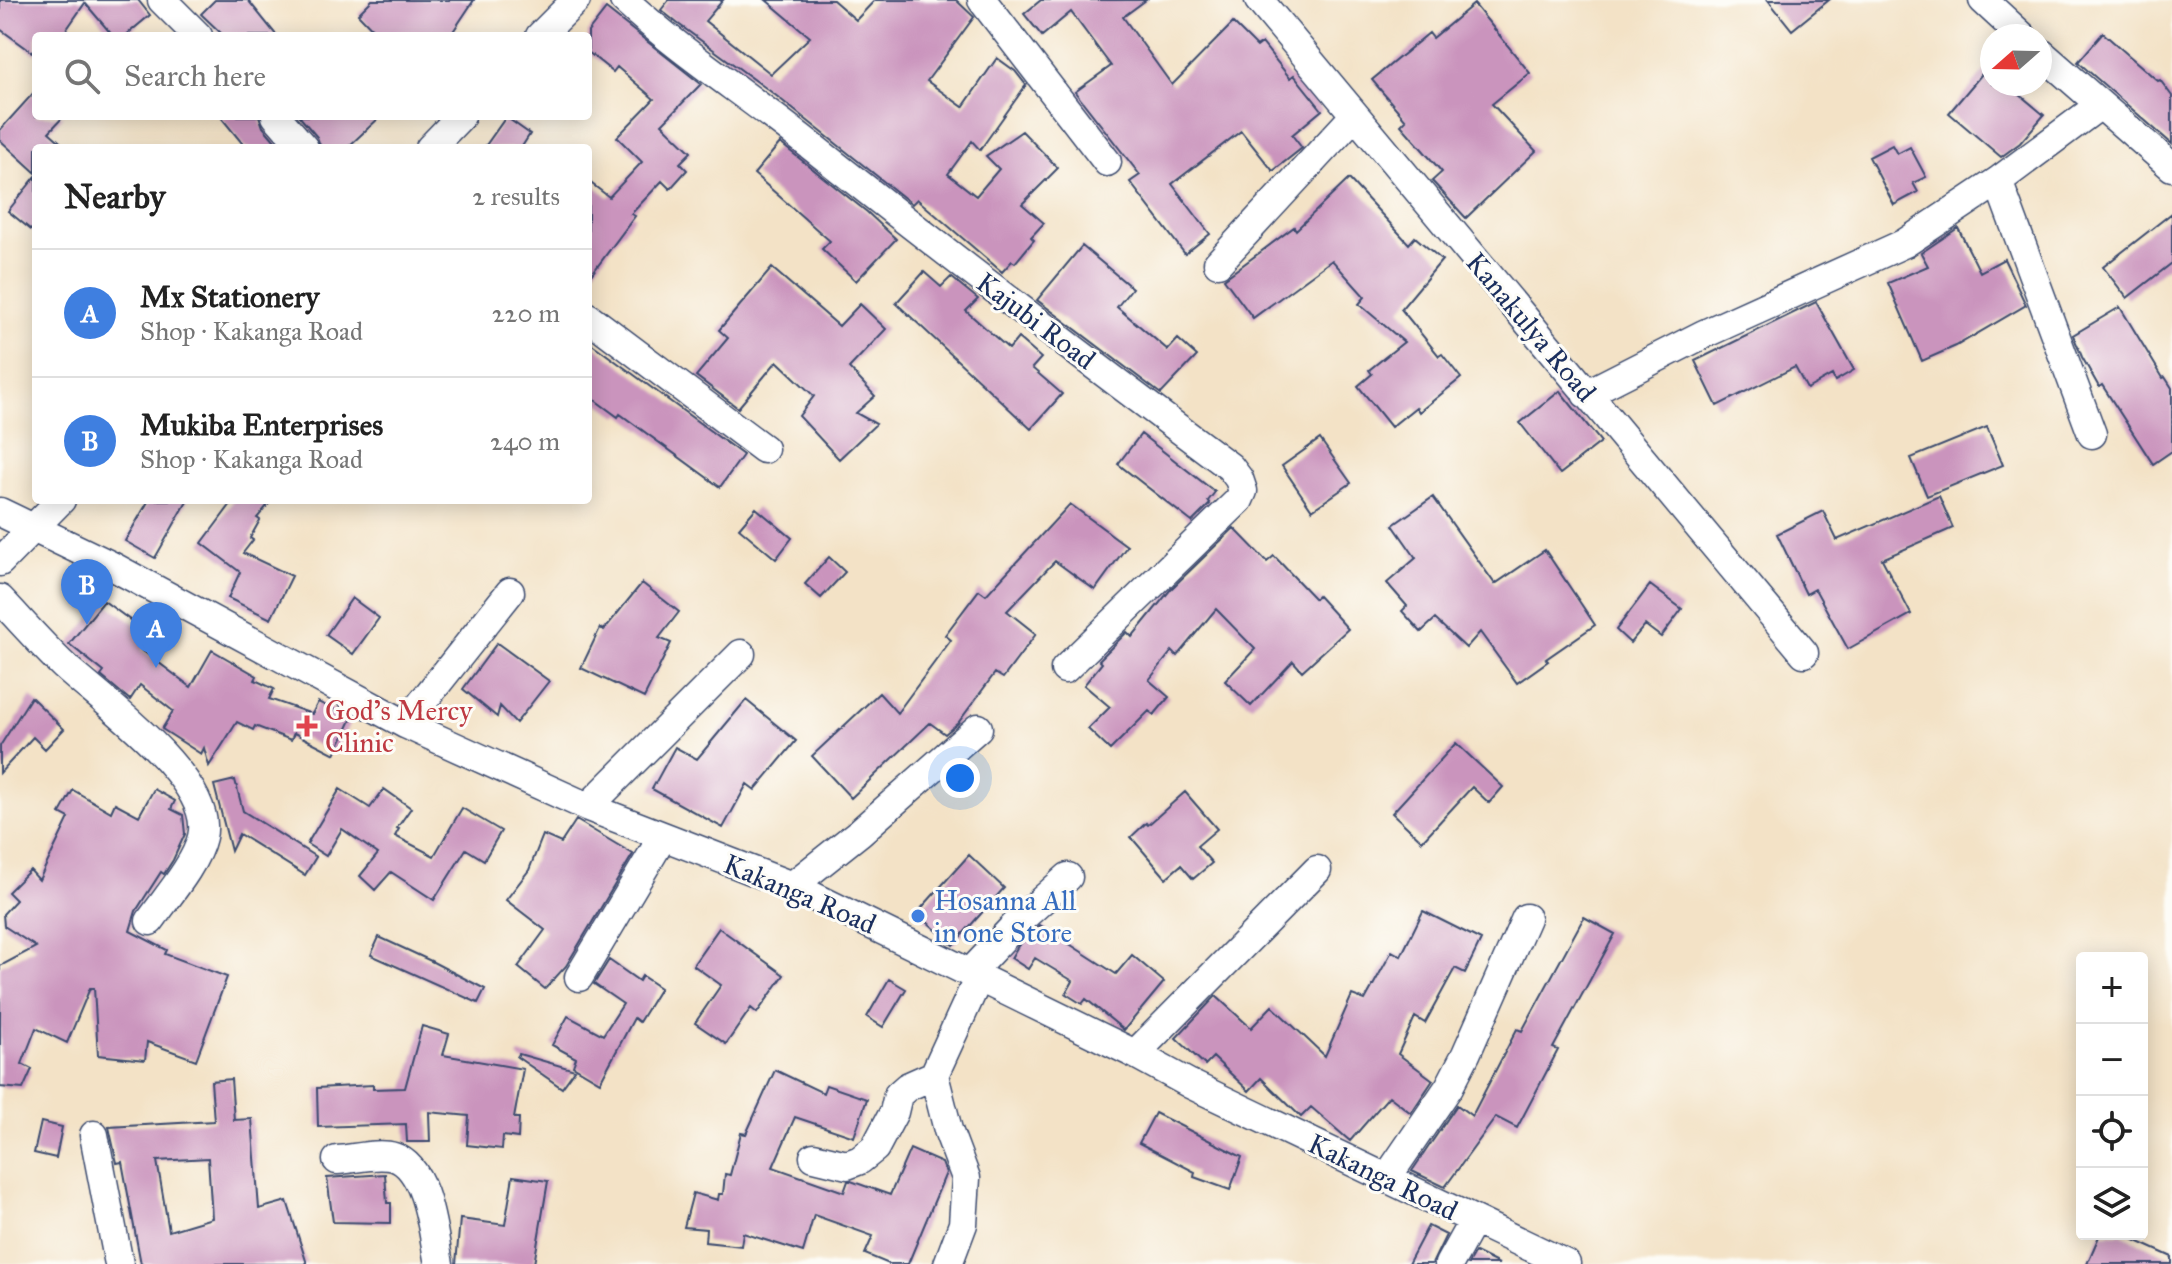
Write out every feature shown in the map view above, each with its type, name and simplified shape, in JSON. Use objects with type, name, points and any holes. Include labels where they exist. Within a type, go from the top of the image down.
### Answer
[{"type":"street","points":[[162,0],[194,32]]},
{"type":"street","points":[[544,32],[576,0]]},
{"type":"street","name":"Kajubi Road","points":[[624,0],[644,19],[988,286],[1230,467],[1239,479],[1243,491],[1239,500],[1065,669]]},
{"type":"street","points":[[982,0],[1107,162]]},
{"type":"street","name":"Kanakulya Road","points":[[1259,0],[1804,653]]},
{"type":"street","points":[[1983,0],[2009,24]]},
{"type":"street","points":[[2052,63],[2172,167]]},
{"type":"street","points":[[1586,394],[1704,334],[1905,243],[1998,181],[2100,105]]},
{"type":"street","points":[[1218,263],[1355,115]]},
{"type":"street","points":[[280,120],[300,144]]},
{"type":"street","points":[[434,144],[457,120]]},
{"type":"street","points":[[1998,181],[2092,434]]},
{"type":"street","points":[[592,320],[764,449]]},
{"type":"street","points":[[0,562],[57,504]]},
{"type":"street","name":"Kakanga Road","points":[[0,512],[110,565],[405,724],[662,838],[792,886],[1190,1084],[1566,1264]]},
{"type":"street","points":[[405,724],[510,592]]},
{"type":"street","points":[[0,599],[63,665],[156,748],[197,797],[203,835],[197,852],[150,921]]},
{"type":"street","points":[[588,807],[741,654]]},
{"type":"street","points":[[792,886],[860,832],[978,728]]},
{"type":"street","points":[[579,977],[662,838]]},
{"type":"street","points":[[1135,1054],[1317,870]]},
{"type":"street","points":[[948,1264],[963,1224],[966,1178],[948,1130],[934,1075],[975,975],[1020,920],[1068,877]]},
{"type":"street","points":[[1386,1179],[1449,1087],[1526,918]]},
{"type":"street","points":[[814,1157],[847,1165],[860,1160],[875,1148],[894,1112],[898,1095],[907,1087],[934,1075]]},
{"type":"street","points":[[94,1135],[119,1264]]},
{"type":"street","points":[[337,1160],[392,1156],[405,1163],[419,1181],[428,1208],[439,1264]]},
{"type":"street","points":[[1449,1264],[1473,1221]]},
{"type":"building","points":[[0,0],[138,0],[150,15],[130,32],[110,32],[85,3],[65,32],[32,32],[32,52],[0,29]]},
{"type":"building","points":[[215,0],[248,0],[274,32],[220,32],[201,14]]},
{"type":"building","points":[[372,0],[474,0],[453,32],[375,32],[358,14]]},
{"type":"building","points":[[669,0],[723,0],[705,21],[771,74],[810,37],[766,0],[833,0],[856,20],[875,0],[956,0],[974,17],[927,81],[963,107],[997,58],[1015,71],[1026,85],[980,150],[972,141],[948,174],[976,196],[999,169],[986,156],[1022,131],[1058,168],[1022,204],[1044,223],[1031,237],[1034,240],[1015,263],[1012,261],[1002,272],[917,199],[912,204],[774,94],[661,10]]},
{"type":"building","points":[[1041,0],[1146,0],[1123,17],[1172,85],[1233,23],[1257,47],[1262,43],[1290,78],[1294,75],[1322,110],[1292,135],[1302,148],[1273,171],[1241,131],[1172,184],[1210,234],[1185,254],[1130,182],[1140,175],[1075,92],[1111,66],[1071,12],[1042,36],[1024,14]]},
{"type":"building","points":[[1768,0],[1829,0],[1792,30]]},
{"type":"building","points":[[1474,4],[1530,73],[1492,104],[1536,151],[1466,218],[1432,181],[1442,172],[1401,125],[1406,120],[1372,80],[1429,33],[1433,38]]},
{"type":"building","points":[[606,9],[701,84],[662,124],[691,152],[680,163],[687,170],[670,189],[662,181],[631,214],[635,216],[592,274],[592,184],[609,197],[642,162],[617,137],[654,99],[617,67],[613,72],[592,55],[592,32],[588,32]]},
{"type":"building","points":[[2103,33],[2160,80],[2172,96],[2172,144],[2078,62]]},
{"type":"building","points":[[1980,76],[1980,96],[2021,96],[2044,115],[2020,143],[2001,157],[1949,113]]},
{"type":"building","points":[[32,94],[32,120],[60,120],[49,132],[62,144],[32,144],[32,169],[0,140],[0,130]]},
{"type":"building","points":[[223,120],[260,120],[278,144],[243,144]]},
{"type":"building","points":[[302,120],[377,120],[351,144],[320,144]]},
{"type":"building","points":[[504,120],[510,120],[530,134],[524,144],[487,144]]},
{"type":"building","points":[[780,143],[896,239],[856,281],[822,249],[830,241],[754,174]]},
{"type":"building","points":[[1892,145],[1897,154],[1910,147],[1926,177],[1913,183],[1918,192],[1894,205],[1869,157]]},
{"type":"building","points":[[1349,179],[1409,244],[1415,237],[1442,260],[1401,309],[1461,378],[1419,412],[1416,407],[1391,427],[1358,386],[1372,374],[1369,370],[1404,342],[1359,304],[1365,297],[1332,260],[1253,318],[1224,279],[1294,227],[1296,230]]},
{"type":"building","points":[[32,181],[32,231],[8,211]]},
{"type":"building","points":[[2172,213],[2172,263],[2127,298],[2103,267]]},
{"type":"building","points":[[1958,228],[1980,272],[2004,259],[2026,305],[1956,346],[1922,361],[1888,283],[1928,266],[1921,253]]},
{"type":"building","points":[[1082,246],[1132,288],[1117,307],[1168,350],[1178,339],[1197,356],[1161,394],[1037,300]]},
{"type":"building","points":[[772,268],[839,326],[860,304],[886,329],[849,368],[875,396],[856,413],[876,424],[839,459],[799,416],[814,396],[777,361],[738,408],[696,376],[728,338],[719,330]]},
{"type":"building","points":[[924,272],[941,287],[951,277],[978,299],[966,311],[1009,349],[1018,338],[1041,358],[1032,368],[1062,394],[1031,429],[896,303]]},
{"type":"building","points":[[1816,302],[1854,370],[1835,381],[1832,375],[1807,389],[1795,367],[1717,406],[1695,361]]},
{"type":"building","points":[[2120,307],[2172,388],[2172,451],[2153,464],[2102,385],[2099,387],[2073,335]]},
{"type":"building","points":[[592,344],[743,455],[720,487],[620,414],[618,417],[592,398]]},
{"type":"building","points":[[1560,391],[1601,442],[1560,474],[1520,423]]},
{"type":"building","points":[[1987,427],[2003,465],[1927,496],[1911,458]]},
{"type":"building","points":[[1141,434],[1215,492],[1208,501],[1210,504],[1192,522],[1118,464]]},
{"type":"building","points":[[1320,439],[1351,483],[1312,510],[1282,466]]},
{"type":"building","points":[[1939,496],[1953,528],[1882,559],[1911,614],[1848,649],[1815,589],[1806,594],[1777,534],[1823,511],[1837,540]]},
{"type":"building","points":[[1433,497],[1495,584],[1545,550],[1595,625],[1517,683],[1480,632],[1466,648],[1435,619],[1421,632],[1402,611],[1407,606],[1387,583],[1416,558],[1393,525]]},
{"type":"building","points":[[147,504],[186,504],[155,558],[125,541]]},
{"type":"building","points":[[231,504],[269,504],[257,518],[260,520],[250,538],[253,540],[243,553],[292,576],[271,619],[228,598],[240,572],[202,543]]},
{"type":"building","points":[[1070,504],[1127,546],[1095,590],[1055,561],[1007,611],[1036,634],[1003,678],[995,673],[958,723],[945,734],[930,723],[851,798],[812,756],[879,693],[897,713],[951,640],[945,635],[979,590],[986,595]]},
{"type":"building","points":[[756,508],[792,538],[776,559],[739,528]]},
{"type":"building","points":[[1234,528],[1267,562],[1274,556],[1315,599],[1318,596],[1348,629],[1302,671],[1293,661],[1251,706],[1225,681],[1255,649],[1216,609],[1177,656],[1172,651],[1149,680],[1169,697],[1154,715],[1149,711],[1110,750],[1088,729],[1110,707],[1084,685],[1102,663],[1099,660],[1127,632],[1132,637],[1171,589]]},
{"type":"building","points":[[829,557],[845,572],[821,598],[805,584]]},
{"type":"building","points":[[642,583],[679,612],[659,638],[671,643],[644,698],[581,668],[600,628],[604,630]]},
{"type":"building","points":[[1650,585],[1682,609],[1661,637],[1645,625],[1630,643],[1616,630]]},
{"type":"building","points":[[352,598],[379,618],[353,654],[326,635]]},
{"type":"building","points":[[104,601],[153,637],[142,650],[191,687],[212,650],[257,676],[255,680],[274,689],[269,699],[312,714],[318,702],[352,718],[335,754],[294,733],[291,740],[255,726],[253,730],[237,722],[209,766],[204,748],[201,754],[162,729],[173,711],[140,685],[130,700],[101,676],[104,672],[69,644]]},
{"type":"building","points":[[497,643],[549,681],[516,723],[500,706],[497,717],[463,689]]},
{"type":"building","points":[[31,697],[64,729],[45,749],[33,737],[0,773],[0,746]]},
{"type":"building","points":[[746,700],[796,741],[755,790],[747,784],[723,828],[652,789],[675,747],[697,759]]},
{"type":"building","points":[[1456,743],[1503,787],[1489,803],[1472,787],[1422,841],[1392,813]]},
{"type":"building","points":[[235,780],[243,811],[316,857],[305,875],[239,834],[231,851],[214,785]]},
{"type":"building","points":[[154,789],[175,801],[171,809],[183,815],[185,834],[173,860],[164,874],[161,872],[136,911],[130,931],[167,950],[165,954],[227,977],[196,1060],[147,1042],[145,1060],[98,1055],[94,988],[90,988],[67,1043],[36,1028],[22,1064],[32,1069],[23,1089],[0,1087],[0,966],[36,947],[4,926],[3,914],[16,900],[8,892],[30,870],[39,880],[69,818],[60,813],[73,790],[111,812],[115,803],[139,816]]},
{"type":"building","points":[[340,789],[370,808],[384,789],[411,808],[395,836],[434,856],[462,808],[501,831],[484,860],[466,849],[434,900],[391,872],[375,890],[360,876],[378,854],[342,829],[326,856],[307,844]]},
{"type":"building","points":[[1185,792],[1217,829],[1197,846],[1212,863],[1193,879],[1181,865],[1166,878],[1131,837]]},
{"type":"building","points":[[576,820],[633,854],[566,966],[545,989],[518,967],[545,930],[506,900],[529,870],[543,835],[561,843]]},
{"type":"building","points":[[969,855],[1004,888],[953,945],[917,913]]},
{"type":"building","points":[[1423,911],[1481,940],[1465,973],[1455,968],[1425,1023],[1415,1017],[1398,1054],[1433,1080],[1411,1113],[1389,1096],[1350,1141],[1311,1107],[1301,1117],[1261,1078],[1249,1091],[1213,1057],[1205,1065],[1176,1038],[1216,996],[1251,1028],[1272,1006],[1325,1056],[1352,995],[1365,1000],[1392,951],[1401,956]]},
{"type":"building","points":[[1584,917],[1615,934],[1553,1048],[1558,1050],[1517,1128],[1496,1117],[1445,1187],[1412,1171],[1457,1105],[1472,1116],[1517,1029],[1522,1031]]},
{"type":"building","points":[[1040,925],[1116,974],[1132,955],[1164,982],[1124,1030],[1086,999],[1082,1004],[1066,994],[1073,981],[1035,958],[1028,969],[1011,958],[1018,946]]},
{"type":"building","points":[[719,928],[784,975],[757,1013],[751,1008],[726,1044],[695,1023],[721,985],[693,965]]},
{"type":"building","points":[[379,937],[485,989],[478,1003],[371,955]]},
{"type":"building","points":[[609,960],[639,981],[642,976],[660,988],[639,1022],[634,1018],[600,1082],[573,1066],[576,1058],[552,1045],[568,1016],[603,1035],[623,1004],[594,984]]},
{"type":"building","points":[[889,979],[906,989],[883,1027],[867,1017]]},
{"type":"building","points":[[422,1026],[449,1034],[443,1055],[523,1069],[514,1118],[519,1118],[518,1138],[503,1136],[502,1149],[467,1145],[469,1116],[429,1112],[430,1142],[407,1142],[406,1124],[318,1127],[317,1088],[373,1085],[373,1089],[405,1088]]},
{"type":"building","points":[[519,1054],[575,1070],[562,1088],[517,1057]]},
{"type":"building","points":[[775,1070],[823,1093],[826,1085],[867,1099],[854,1137],[795,1117],[773,1167],[844,1192],[848,1181],[851,1181],[890,1195],[910,1149],[942,1163],[946,1173],[908,1264],[889,1264],[865,1254],[873,1236],[814,1215],[803,1252],[743,1233],[741,1246],[705,1242],[706,1229],[684,1227],[693,1193],[718,1200],[719,1194],[723,1194],[725,1174],[730,1175],[741,1133],[746,1134]]},
{"type":"building","points":[[231,1079],[234,1120],[252,1119],[259,1209],[287,1201],[307,1264],[141,1264],[122,1162],[117,1163],[109,1127],[214,1121],[211,1081]],"holes":[[[208,1158],[212,1218],[169,1231],[157,1161]]]},
{"type":"building","points":[[1155,1113],[1242,1157],[1230,1190],[1194,1177],[1195,1172],[1139,1143]]},
{"type":"building","points":[[41,1122],[62,1127],[56,1158],[34,1153]]},
{"type":"building","points":[[385,1174],[387,1203],[391,1203],[391,1223],[333,1222],[327,1178]]},
{"type":"building","points":[[513,1176],[548,1181],[534,1264],[456,1264],[460,1219],[505,1225]]},
{"type":"building","points":[[1428,1226],[1446,1235],[1432,1264],[1408,1264]]},
{"type":"building","points":[[2097,1240],[2134,1240],[2172,1257],[2172,1264],[2087,1264]]},
{"type":"building","points":[[1475,1252],[1499,1264],[1468,1264]]},
{"type":"place","name":"Mukiba Enterprises","points":[[87,625]]},
{"type":"place","name":"Mx Stationery","points":[[156,668]]},
{"type":"place","name":"God's Mercy Clinic","points":[[307,726]]},
{"type":"place","name":"Hosanna All in one Store","points":[[918,916]]}]
